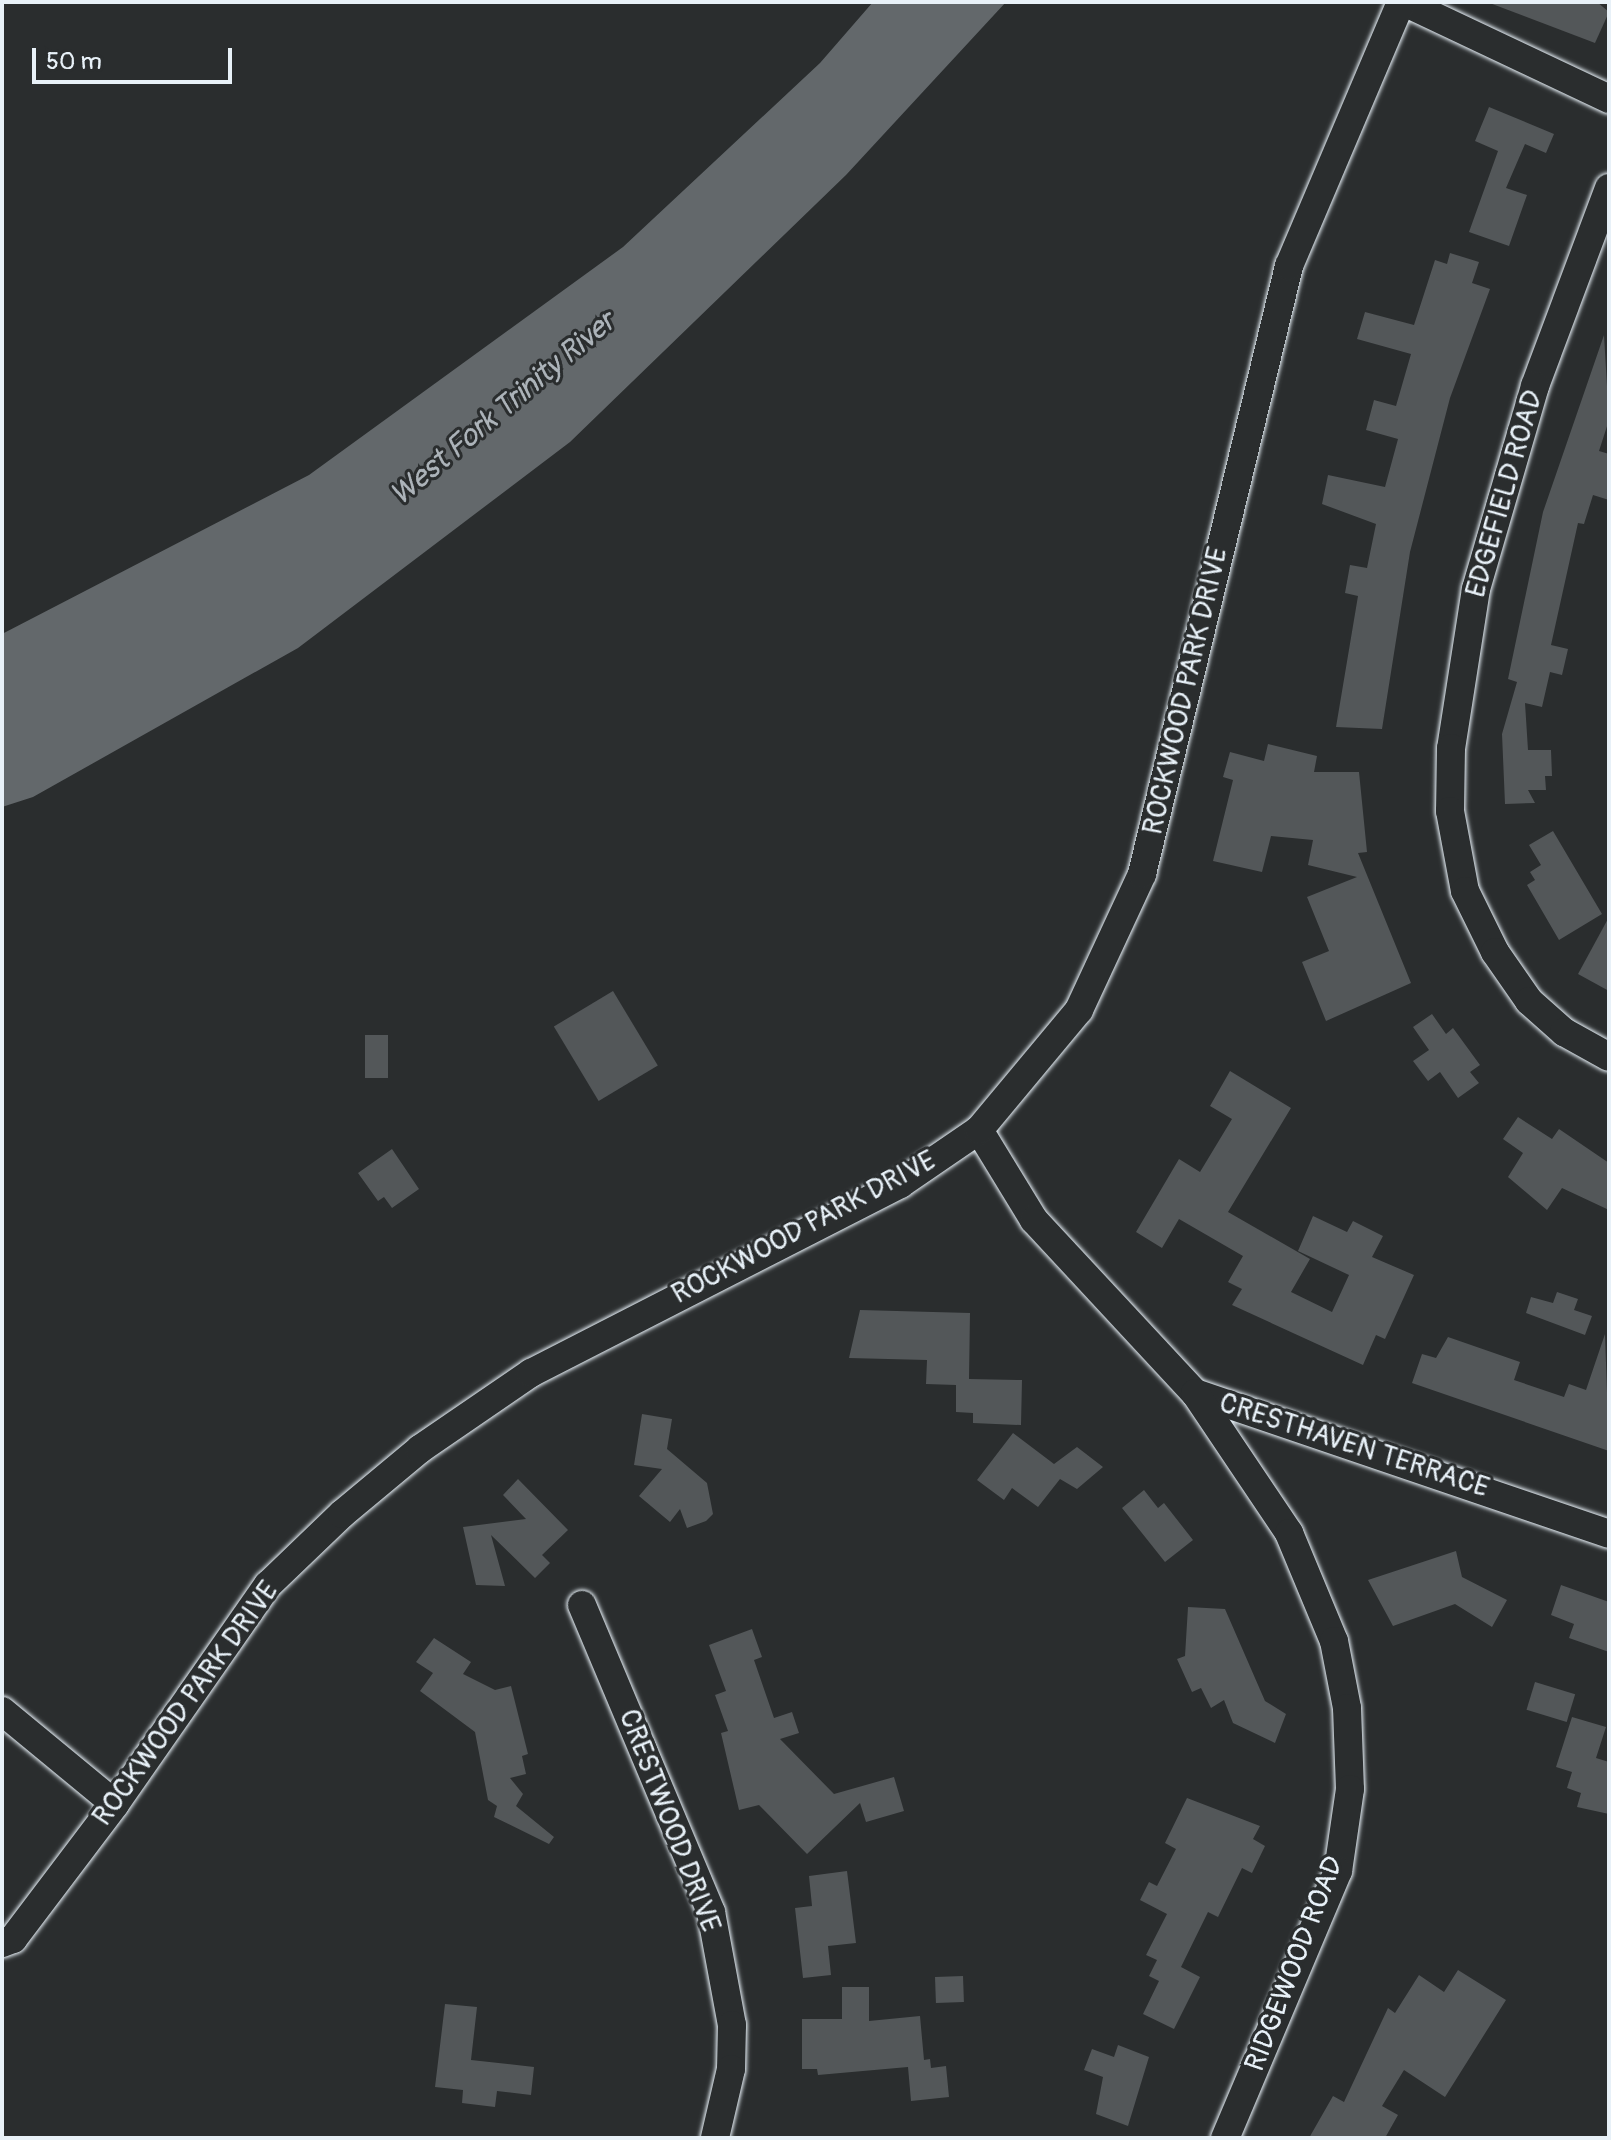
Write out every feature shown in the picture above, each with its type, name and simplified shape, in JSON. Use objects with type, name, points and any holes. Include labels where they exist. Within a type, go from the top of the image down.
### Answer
[{"type":"street","points":[[1403,2],[1609,99]]},
{"type":"street","name":"ROCKWOOD PARK DRIVE","points":[[6,1946],[115,1804],[268,1585],[420,1449],[531,1373],[900,1184],[979,1130],[1079,1010],[1142,874],[1289,266],[1403,2]]},
{"type":"street","name":"EDGEFIELD ROAD","points":[[1609,188],[1535,386],[1476,589],[1451,748],[1450,811],[1465,891],[1495,952],[1529,1001],[1564,1032],[1609,1057]]},
{"type":"street","name":"CRESTHAVEN TERRACE","points":[[979,1130],[1034,1220],[1195,1393],[1609,1534]]},
{"type":"street","name":"RIDGEWOOD ROAD","points":[[1195,1393],[1289,1533],[1334,1641],[1348,1721],[1350,1789],[1338,1871],[1225,2138]]},
{"type":"street","name":"CRESTWOOD DRIVE","points":[[582,1605],[711,1912],[732,2025],[731,2069],[715,2138]]},
{"type":"street","points":[[2,1711],[115,1804]]},
{"type":"water","name":"West Fork Trinity River","points":[[873,2],[1006,2],[846,175],[570,442],[298,648],[33,797],[2,807],[2,634],[309,475],[623,247],[820,63]]},
{"type":"building","points":[[1487,2],[1597,2],[1609,12],[1595,43]]},
{"type":"building","points":[[1489,107],[1554,134],[1546,153],[1525,144],[1506,188],[1527,195],[1509,246],[1469,232],[1498,151],[1475,141]]},
{"type":"building","points":[[1450,253],[1479,262],[1472,283],[1490,289],[1450,398],[1410,552],[1382,729],[1336,727],[1358,596],[1345,593],[1350,565],[1367,568],[1376,524],[1322,504],[1328,475],[1385,487],[1398,439],[1366,430],[1374,400],[1396,406],[1411,354],[1357,339],[1365,312],[1414,325],[1435,260],[1447,264]]},
{"type":"building","points":[[1604,335],[1609,420],[1599,451],[1609,454],[1609,500],[1593,495],[1584,524],[1578,523],[1551,645],[1568,649],[1562,675],[1550,672],[1542,707],[1525,703],[1528,750],[1551,750],[1552,776],[1545,776],[1546,790],[1528,790],[1535,803],[1505,804],[1502,734],[1517,682],[1508,679],[1543,512]]},
{"type":"building","points":[[1268,744],[1317,756],[1314,772],[1359,772],[1367,852],[1358,853],[1411,983],[1326,1021],[1302,962],[1329,951],[1307,897],[1357,877],[1308,865],[1313,840],[1271,836],[1262,872],[1213,861],[1233,780],[1223,777],[1230,752],[1264,761]]},
{"type":"building","points":[[1553,831],[1602,914],[1559,940],[1527,885],[1535,880],[1530,872],[1541,865],[1529,845]]},
{"type":"building","points":[[1609,917],[1609,991],[1578,974]]},
{"type":"building","points":[[613,991],[658,1066],[599,1101],[554,1027]]},
{"type":"building","points":[[1432,1014],[1446,1034],[1453,1028],[1480,1065],[1470,1072],[1479,1083],[1458,1098],[1440,1072],[1428,1081],[1413,1061],[1429,1050],[1413,1027]]},
{"type":"building","points":[[365,1035],[388,1035],[388,1078],[365,1078]]},
{"type":"building","points":[[1230,1071],[1291,1108],[1228,1212],[1310,1259],[1291,1292],[1332,1312],[1349,1275],[1298,1251],[1313,1216],[1347,1232],[1353,1221],[1383,1236],[1372,1257],[1414,1275],[1385,1339],[1376,1335],[1363,1365],[1232,1305],[1242,1289],[1228,1282],[1243,1256],[1179,1219],[1162,1248],[1136,1232],[1179,1159],[1200,1172],[1232,1119],[1210,1106]]},
{"type":"building","points":[[1518,1117],[1552,1139],[1559,1129],[1609,1163],[1609,1210],[1562,1188],[1547,1210],[1508,1177],[1523,1153],[1503,1139]]},
{"type":"building","points":[[392,1149],[419,1189],[392,1208],[384,1197],[378,1201],[358,1173]]},
{"type":"building","points":[[1557,1292],[1578,1299],[1574,1310],[1592,1316],[1585,1335],[1526,1313],[1531,1297],[1553,1303]]},
{"type":"building","points":[[860,1310],[970,1313],[969,1379],[1022,1380],[1021,1425],[973,1423],[973,1413],[956,1412],[956,1385],[926,1384],[927,1360],[849,1358]]},
{"type":"building","points":[[1605,1334],[1609,1451],[1412,1383],[1422,1354],[1436,1358],[1448,1337],[1520,1362],[1514,1380],[1564,1397],[1569,1384],[1586,1390]]},
{"type":"building","points":[[642,1414],[672,1419],[667,1449],[707,1483],[713,1514],[706,1521],[687,1528],[680,1509],[670,1522],[639,1496],[662,1469],[634,1465]]},
{"type":"building","points":[[1013,1433],[1054,1464],[1077,1447],[1103,1467],[1077,1489],[1060,1479],[1038,1507],[1012,1488],[1004,1500],[977,1480]]},
{"type":"building","points":[[518,1479],[568,1530],[542,1555],[550,1563],[535,1578],[491,1535],[505,1586],[476,1585],[463,1527],[526,1519],[503,1495]]},
{"type":"building","points":[[1144,1490],[1158,1508],[1164,1503],[1193,1540],[1165,1562],[1122,1508]]},
{"type":"building","points":[[1456,1551],[1462,1577],[1507,1600],[1492,1627],[1455,1604],[1393,1626],[1368,1580]]},
{"type":"building","points":[[1561,1585],[1609,1602],[1609,1652],[1569,1638],[1574,1624],[1551,1615]]},
{"type":"building","points":[[1188,1607],[1225,1609],[1265,1701],[1286,1714],[1275,1743],[1233,1723],[1224,1700],[1211,1708],[1201,1688],[1192,1692],[1177,1659],[1185,1656]]},
{"type":"building","points":[[752,1629],[762,1657],[754,1660],[774,1718],[792,1712],[799,1733],[780,1739],[834,1794],[894,1777],[904,1811],[866,1822],[860,1803],[807,1854],[759,1805],[739,1810],[721,1733],[728,1731],[715,1695],[726,1691],[709,1645]]},
{"type":"building","points":[[434,1638],[471,1662],[463,1674],[495,1690],[511,1686],[528,1754],[522,1756],[526,1774],[510,1778],[523,1794],[516,1806],[554,1837],[549,1844],[494,1817],[497,1806],[488,1800],[475,1732],[420,1691],[433,1673],[416,1662]]},
{"type":"building","points":[[1535,1682],[1575,1694],[1567,1722],[1527,1710]]},
{"type":"building","points":[[1572,1717],[1606,1727],[1596,1758],[1609,1762],[1609,1814],[1577,1807],[1581,1793],[1567,1788],[1572,1772],[1556,1767]]},
{"type":"building","points":[[1187,1798],[1260,1826],[1253,1839],[1265,1846],[1252,1873],[1242,1868],[1218,1917],[1208,1912],[1181,1967],[1200,1977],[1174,2029],[1143,2014],[1159,1981],[1149,1976],[1157,1960],[1146,1955],[1167,1914],[1140,1900],[1149,1882],[1157,1886],[1176,1849],[1165,1843]]},
{"type":"building","points":[[847,1871],[856,1943],[828,1946],[831,1975],[803,1978],[795,1908],[812,1906],[809,1876]]},
{"type":"building","points":[[1458,1970],[1506,2000],[1445,2097],[1404,2070],[1382,2106],[1398,2115],[1385,2138],[1309,2138],[1333,2096],[1344,2102],[1388,2008],[1395,2013],[1419,1975],[1444,1992]]},
{"type":"building","points":[[963,1976],[964,2002],[936,2003],[935,1977]]},
{"type":"building","points":[[842,1987],[869,1987],[869,2021],[920,2016],[924,2060],[930,2059],[931,2068],[946,2066],[949,2097],[911,2101],[908,2067],[818,2075],[817,2069],[802,2069],[802,2019],[842,2019]]},
{"type":"building","points":[[445,2004],[477,2007],[471,2060],[534,2067],[531,2095],[497,2091],[495,2107],[462,2103],[463,2090],[435,2087]]},
{"type":"building","points":[[1118,2045],[1149,2057],[1128,2126],[1096,2114],[1103,2077],[1084,2070],[1092,2049],[1114,2057]]}]
